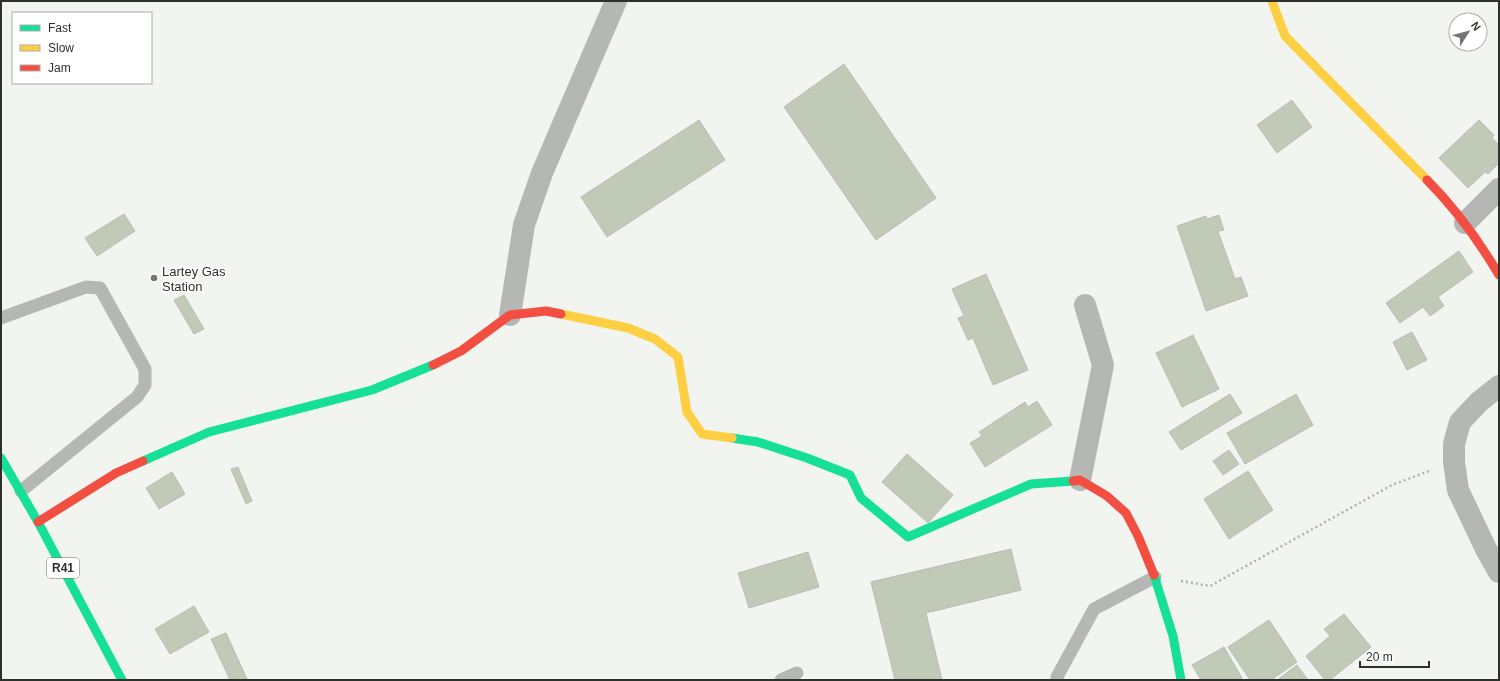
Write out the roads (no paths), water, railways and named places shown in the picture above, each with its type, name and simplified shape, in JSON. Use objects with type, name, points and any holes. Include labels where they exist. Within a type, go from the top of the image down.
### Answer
[{"type":"street","points":[[510,315],[524,225],[542,173],[616,1]]},
{"type":"street","points":[[1272,1],[1285,36],[1317,66],[1446,199],[1487,254],[1499,275]]},
{"type":"street","points":[[1465,223],[1499,189]]},
{"type":"street","points":[[1080,480],[1090,424],[1103,366],[1085,306]]},
{"type":"street","points":[[38,522],[116,473],[209,432],[372,390],[420,371],[461,352],[510,315],[546,311],[628,328],[655,339],[678,357],[687,412],[702,434],[758,442],[807,458],[850,475],[861,498],[908,537],[1031,484],[1080,480],[1107,496],[1126,513],[1138,536],[1155,577],[1173,636],[1181,680]]},
{"type":"street","points":[[1499,386],[1479,402],[1460,422],[1454,444],[1454,462],[1458,490],[1486,549],[1499,572]]},
{"type":"street","name":"R41","points":[[1,458],[38,522],[122,680]]},
{"type":"lane","points":[[1,318],[86,287],[100,288],[145,369],[145,385],[137,397],[21,491]]},
{"type":"lane","points":[[1057,677],[1094,609],[1155,577]]},
{"type":"lane","points":[[782,680],[797,673]]},
{"type":"place","name":"Lartey Gas Station","points":[[154,278]]}]
